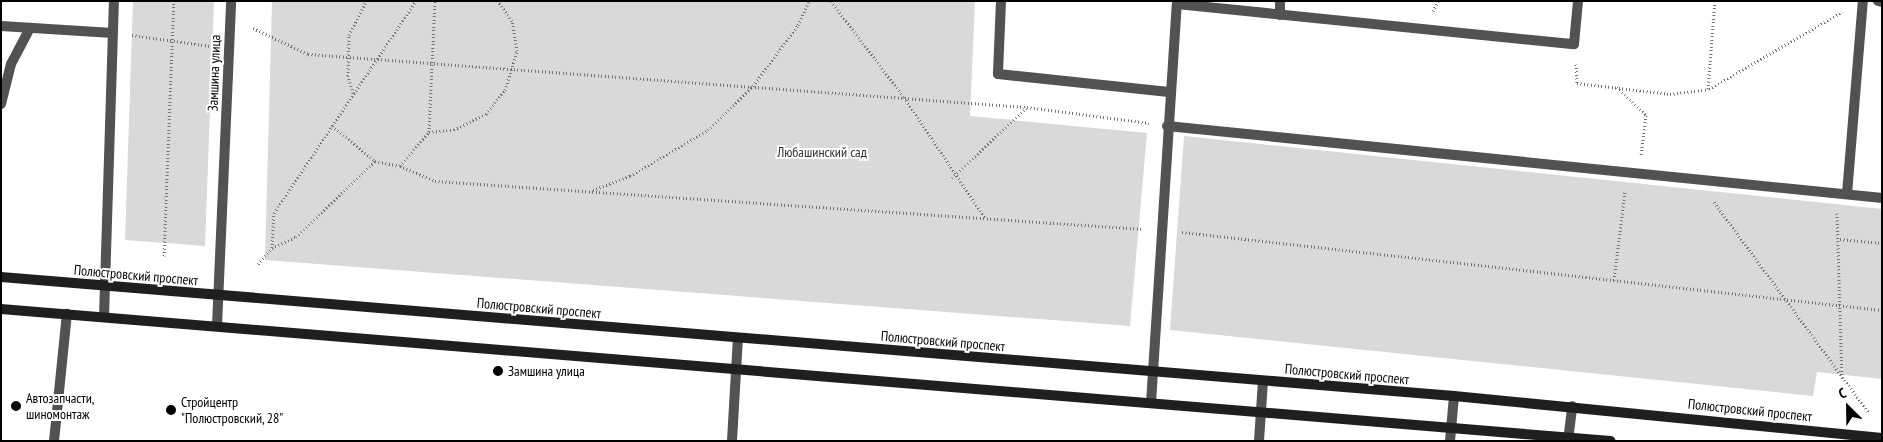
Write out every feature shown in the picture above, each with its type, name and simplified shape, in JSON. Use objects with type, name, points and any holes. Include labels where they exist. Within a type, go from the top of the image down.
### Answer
[{"type":"main road","name":"Полюстровский проспект","points":[[1,277],[1572,406],[1882,438]]},
{"type":"main road","points":[[1,309],[1451,427],[1568,439],[1611,441]]},
{"type":"street","points":[[104,317],[114,1]]},
{"type":"street","name":"Замшина улица","points":[[217,326],[220,295],[231,1]]},
{"type":"street","points":[[1002,1],[998,74],[1169,92]]},
{"type":"street","points":[[1280,1],[1280,14]]},
{"type":"street","points":[[1151,403],[1175,3],[1574,44],[1578,1]]},
{"type":"street","points":[[1847,194],[1863,1]]},
{"type":"street","points":[[1878,1],[1882,2]]},
{"type":"street","points":[[1,26],[113,33]]},
{"type":"street","points":[[1,104],[6,64],[30,28]]},
{"type":"street","points":[[1167,126],[1882,198]]},
{"type":"street","points":[[54,441],[67,314]]},
{"type":"street","points":[[732,441],[738,338]]},
{"type":"street","points":[[1258,441],[1263,381]]},
{"type":"street","points":[[1450,441],[1454,396]]},
{"type":"street","points":[[1568,439],[1572,406]]},
{"type":"path","points":[[164,256],[174,1]]},
{"type":"path","points":[[353,94],[348,56],[349,35],[366,1]]},
{"type":"path","points":[[272,248],[274,213],[416,1]]},
{"type":"path","points":[[400,166],[429,132],[435,1]]},
{"type":"path","points":[[429,132],[454,130],[486,114],[505,90],[517,50],[512,21],[498,1]]},
{"type":"path","points":[[590,192],[630,176],[708,130],[753,86],[798,25],[809,1]]},
{"type":"path","points":[[831,1],[904,97],[985,218]]},
{"type":"path","points":[[1708,89],[1715,1]]},
{"type":"path","points":[[1578,83],[1670,94],[1708,89],[1847,9]]},
{"type":"path","points":[[253,28],[308,54],[378,57],[1026,107],[1167,126]]},
{"type":"path","points":[[113,33],[229,48]]},
{"type":"path","points":[[1617,87],[1646,115],[1639,173]]},
{"type":"path","points":[[952,178],[1026,107]]},
{"type":"path","points":[[332,126],[375,161],[400,166],[435,181],[1162,230],[1882,310]]},
{"type":"path","points":[[258,264],[272,248],[296,237],[375,161]]},
{"type":"path","points":[[1614,280],[1627,172]]},
{"type":"path","points":[[1696,179],[1782,299],[1869,413]]},
{"type":"path","points":[[1834,193],[1840,238],[1843,306],[1842,378]]},
{"type":"path","points":[[1840,238],[1882,243]]},
{"type":"green space","points":[[133,1],[214,1],[205,246],[125,240]]},
{"type":"green space","name":"Любашинский сад","points":[[272,1],[975,1],[970,116],[1147,133],[1130,326],[265,260]]},
{"type":"green space","points":[[1184,136],[1882,209],[1882,379],[1817,372],[1813,396],[1170,330]]},
{"type":"place","name":"Замшина улица","points":[[498,371]]},
{"type":"place","name":"Автозапчасти, шиномонтаж","points":[[16,406]]},
{"type":"place","name":"Стройцентр \"Полюстровский, 28\"","points":[[171,410]]}]
